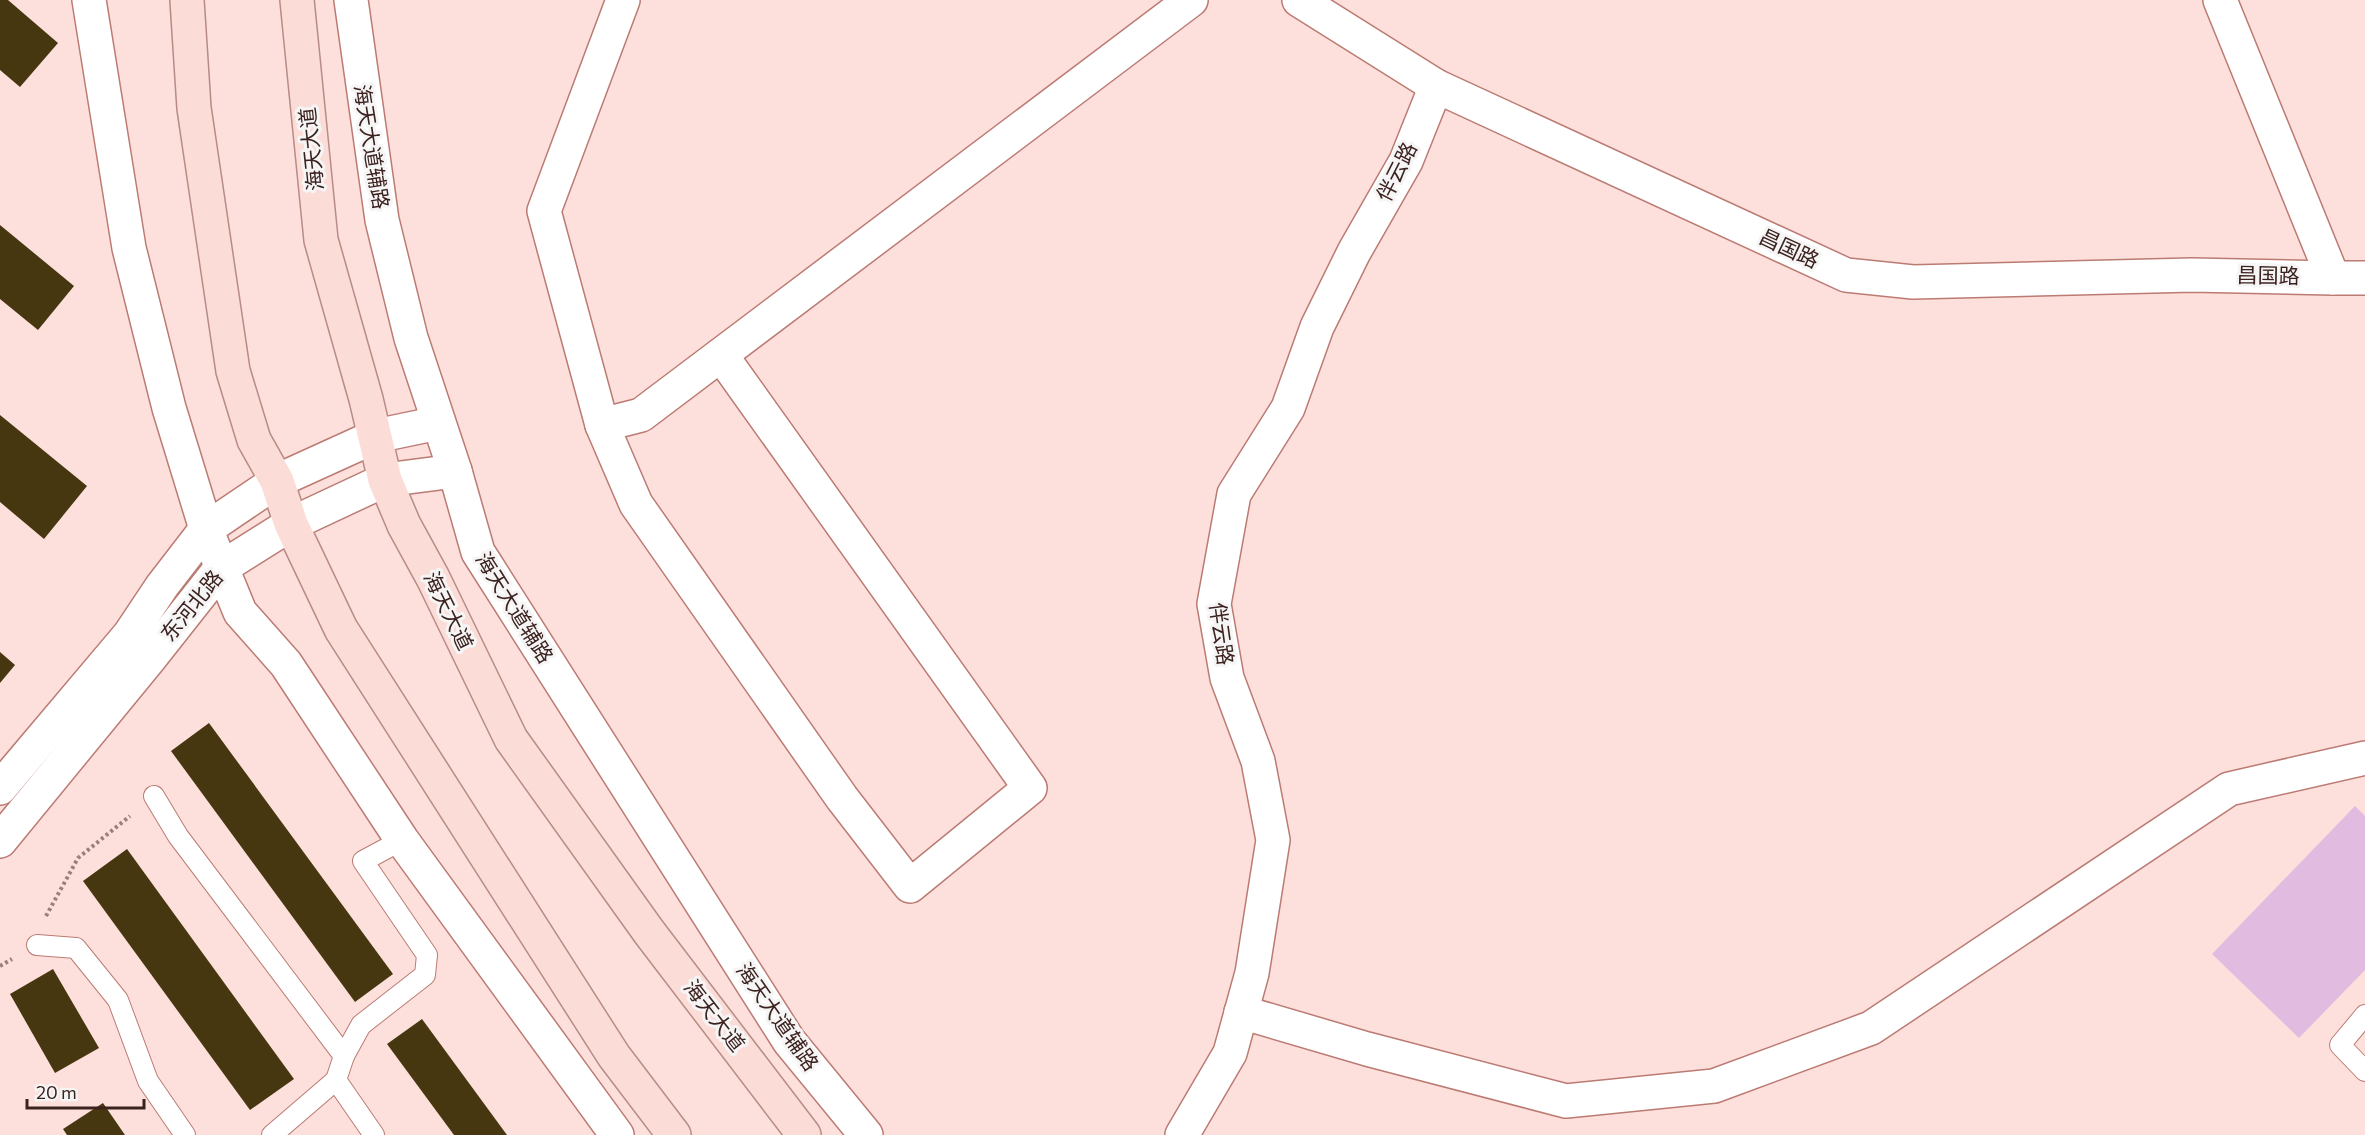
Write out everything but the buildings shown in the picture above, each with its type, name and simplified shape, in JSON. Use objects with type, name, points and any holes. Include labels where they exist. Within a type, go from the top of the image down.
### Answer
[{"type":"main road","points":[[187,0],[194,108],[233,371],[254,440],[277,481],[291,524],[341,629],[614,1056],[674,1135]]},
{"type":"main road","name":"海天大道","points":[[297,0],[321,240],[376,436],[386,480],[404,525],[433,578],[511,739],[649,932],[804,1135]]},
{"type":"street","points":[[89,0],[129,248],[169,408],[206,530],[240,612],[286,664],[402,840],[617,1135]]},
{"type":"street","name":"海天大道辅路","points":[[351,0],[382,220],[411,338],[478,552],[789,1041],[866,1135]]},
{"type":"street","points":[[623,0],[544,211],[602,425],[636,504],[842,798],[910,886],[1030,788],[721,355]]},
{"type":"street","points":[[602,425],[641,415],[1191,0]]},
{"type":"street","name":"昌国路","points":[[1299,0],[1436,86],[1846,275],[1913,282],[2193,275],[2365,278]]},
{"type":"street","points":[[2220,0],[2333,278]]},
{"type":"street","name":"伴云路","points":[[1182,1135],[1230,1053],[1252,973],[1274,840],[1258,762],[1227,678],[1214,604],[1234,494],[1287,408],[1317,327],[1354,252],[1406,161],[1436,86]]},
{"type":"street","name":"东河北路","points":[[0,788],[130,634],[162,586],[206,530],[277,481],[376,436],[438,423]]},
{"type":"street","name":"东河北路","points":[[0,841],[221,568],[291,524],[386,480],[454,471]]},
{"type":"street","points":[[1241,1012],[1367,1049],[1566,1101],[1714,1086],[1871,1028],[2229,789],[2365,758]]},
{"type":"lane","points":[[154,796],[178,837],[344,1056]]},
{"type":"lane","points":[[272,1135],[336,1080],[344,1056],[361,1025],[425,975],[427,955],[363,861],[402,840]]},
{"type":"lane","points":[[37,945],[76,948],[118,1000],[148,1080],[185,1135]]},
{"type":"lane","points":[[2365,1015],[2340,1045],[2365,1071]]},
{"type":"lane","points":[[336,1080],[374,1135]]},
{"type":"path","points":[[0,966],[37,945],[48,911],[78,858],[154,796]]},
{"type":"shaded area","points":[[2355,806],[2365,816],[2365,970],[2299,1038],[2212,954]]}]
